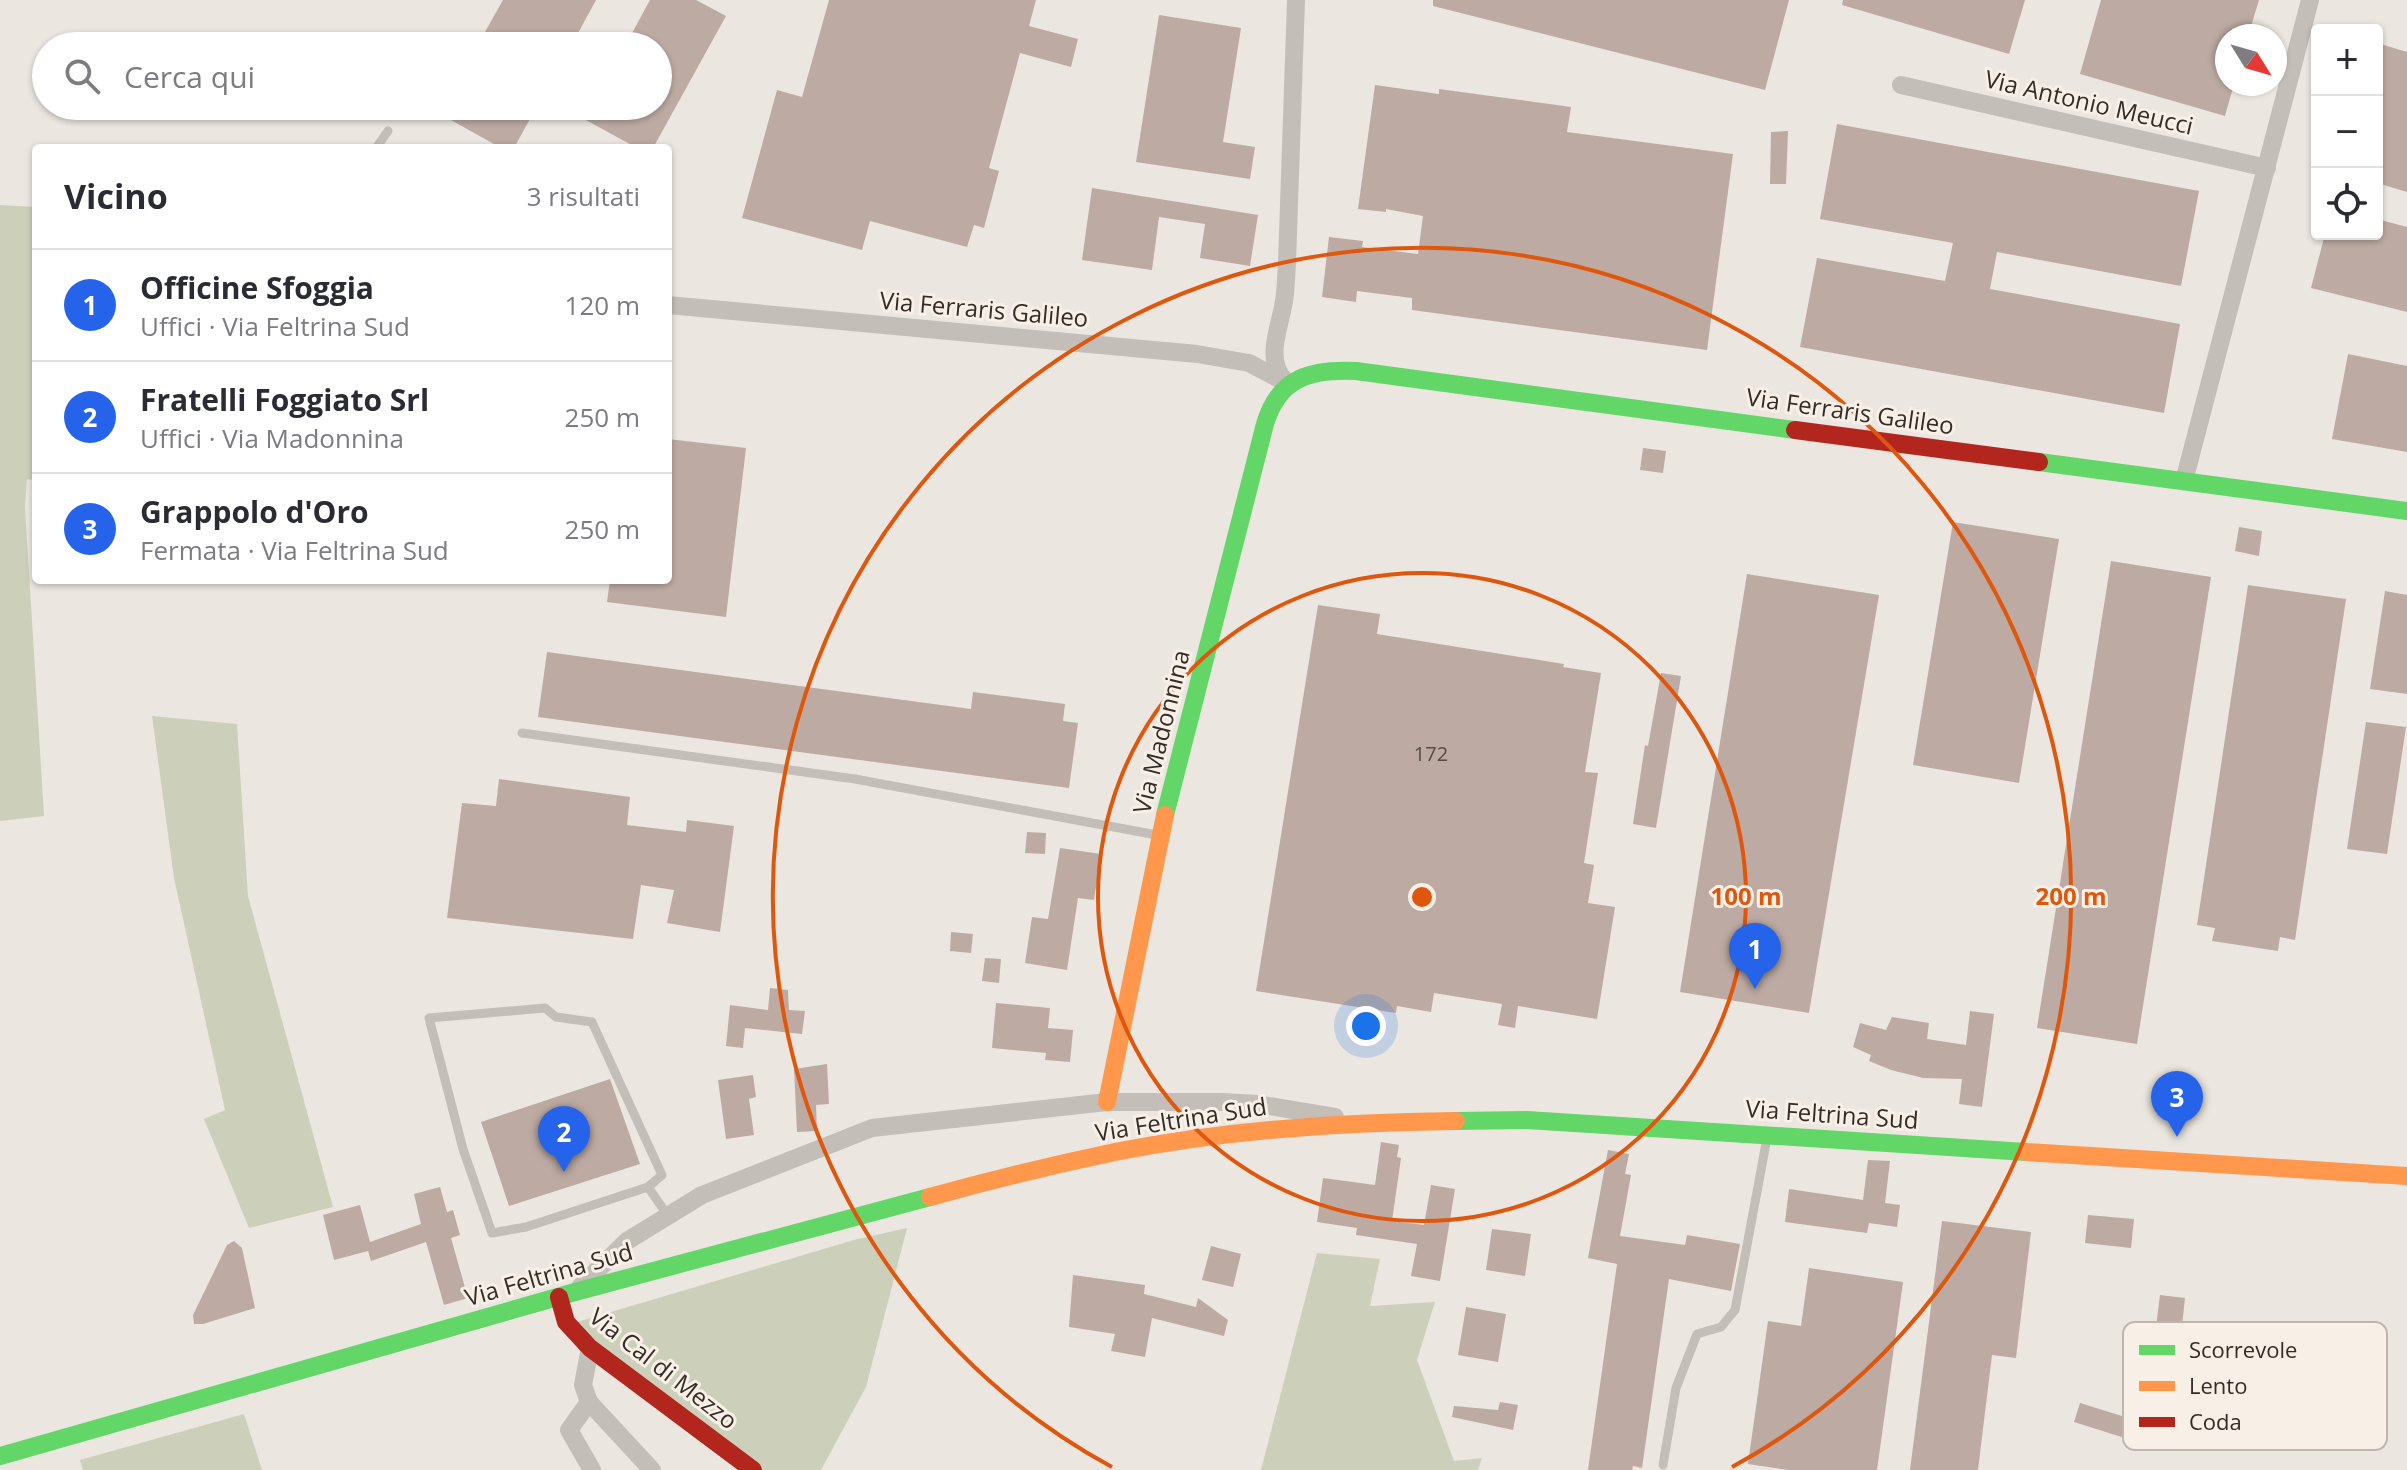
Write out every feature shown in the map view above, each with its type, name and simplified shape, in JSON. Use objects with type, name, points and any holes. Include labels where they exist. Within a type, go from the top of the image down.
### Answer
[{"type":"main road","name":"Via Ferraris Galileo","points":[[1289,384],[1321,372],[1356,371],[2407,511]]},
{"type":"main road","name":"Via Madonnina","points":[[1107,1102],[1160,836],[1264,429],[1272,403],[1289,384]]},
{"type":"main road","name":"Via Feltrina Sud","points":[[0,1456],[567,1294],[1050,1166],[1203,1138],[1365,1122],[1527,1120],[2407,1176]]},
{"type":"main road","name":"Via Cal di Mezzo","points":[[567,1294],[566,1322],[590,1348],[753,1470]]},
{"type":"street","points":[[1289,384],[1277,369],[1274,357],[1287,263],[1296,0]]},
{"type":"street","points":[[2184,481],[2310,0]]},
{"type":"street","name":"Via Antonio Meucci","points":[[1901,85],[2267,168]]},
{"type":"street","name":"Via Ferraris Galileo","points":[[672,305],[1197,354],[1249,363],[1289,384]]},
{"type":"street","points":[[567,1294],[627,1241],[702,1195],[872,1128],[1107,1102],[1257,1104],[1365,1122]]},
{"type":"street","points":[[590,1348],[583,1385],[589,1402],[652,1470]]},
{"type":"street","points":[[589,1402],[569,1430],[592,1470]]},
{"type":"lane","points":[[379,144],[388,131]]},
{"type":"lane","points":[[522,733],[855,779],[1160,836]]},
{"type":"lane","points":[[545,1008],[556,1017],[592,1022],[662,1175],[648,1187],[526,1227],[492,1233],[463,1149],[429,1018],[545,1008]]},
{"type":"lane","points":[[1663,1465],[1676,1388],[1697,1334],[1721,1327],[1735,1310],[1768,1135]]},
{"type":"lane","points":[[648,1187],[668,1216]]},
{"type":"green space","points":[[0,205],[32,207],[32,480],[27,479],[25,507],[44,816],[0,821]]},
{"type":"green space","points":[[152,716],[237,724],[248,896],[333,1207],[249,1228],[204,1119],[225,1110],[174,878]]},
{"type":"green space","points":[[907,1228],[866,1387],[821,1470],[763,1470],[567,1325],[854,1240]]},
{"type":"green space","points":[[1317,1253],[1380,1259],[1370,1306],[1435,1302],[1417,1360],[1454,1461],[1482,1458],[1478,1470],[1261,1470]]},
{"type":"green space","points":[[244,1414],[262,1470],[83,1470],[80,1460]]},
{"type":"building","points":[[503,0],[596,0],[579,32],[485,32]]},
{"type":"building","points":[[650,0],[696,0],[726,16],[672,114],[672,32],[633,32]]},
{"type":"building","points":[[829,0],[1036,0],[1029,26],[1078,39],[1071,67],[1020,53],[989,168],[999,171],[984,228],[974,225],[967,247],[870,221],[862,250],[742,218],[777,90],[802,97]]},
{"type":"building","points":[[1433,0],[1789,0],[1765,90],[1433,6]]},
{"type":"building","points":[[1843,0],[2025,0],[2009,54],[1842,5]]},
{"type":"building","points":[[2101,0],[2259,0],[2252,24],[2215,24],[2215,96],[2231,96],[2225,116],[2080,74]]},
{"type":"building","points":[[1159,15],[1241,28],[1223,142],[1255,147],[1250,179],[1136,162]]},
{"type":"building","points":[[2383,45],[2407,52],[2407,192],[2383,185]]},
{"type":"building","points":[[1375,85],[1439,94],[1439,89],[1571,107],[1567,132],[1733,154],[1707,350],[1412,310],[1412,298],[1357,291],[1356,302],[1322,297],[1329,237],[1363,241],[1362,247],[1418,254],[1423,216],[1386,209],[1386,212],[1358,209]]},
{"type":"building","points":[[451,120],[529,120],[516,144],[494,144]]},
{"type":"building","points":[[586,120],[668,120],[655,144],[630,144]]},
{"type":"building","points":[[1837,124],[2199,191],[2181,286],[1997,252],[1990,289],[2180,324],[2164,413],[1800,347],[1817,258],[1945,281],[1953,243],[1820,219]]},
{"type":"building","points":[[1788,131],[1786,184],[1770,184],[1771,132]]},
{"type":"building","points":[[1092,188],[1258,215],[1250,266],[1200,258],[1205,224],[1159,217],[1152,270],[1082,260]]},
{"type":"building","points":[[2383,221],[2407,227],[2407,312],[2311,288],[2323,240],[2383,240]]},
{"type":"building","points":[[2348,354],[2407,366],[2407,452],[2332,439]]},
{"type":"building","points":[[672,439],[746,448],[726,617],[607,602],[609,584],[672,584]]},
{"type":"building","points":[[1643,448],[1666,451],[1663,473],[1640,470]]},
{"type":"building","points":[[1953,522],[2059,539],[2019,783],[1913,765]]},
{"type":"building","points":[[2239,527],[2262,531],[2259,556],[2235,551]]},
{"type":"building","points":[[2111,561],[2211,577],[2137,1044],[2037,1028]]},
{"type":"building","points":[[1747,574],[1879,595],[1809,1013],[1680,992]]},
{"type":"building","points":[[2248,585],[2346,599],[2295,940],[2280,937],[2278,951],[2212,941],[2215,928],[2197,925]]},
{"type":"building","points":[[2385,591],[2407,595],[2407,694],[2370,689]]},
{"type":"building","points":[[1318,605],[1380,614],[1377,634],[1564,664],[1563,667],[1601,673],[1585,772],[1598,773],[1584,863],[1594,865],[1588,903],[1615,907],[1597,1019],[1518,1006],[1515,1028],[1498,1025],[1502,1004],[1434,993],[1431,1012],[1397,1006],[1396,1013],[1256,991]]},
{"type":"building","points":[[547,652],[971,709],[973,692],[1065,704],[1063,721],[1078,723],[1069,788],[538,717]]},
{"type":"building","points":[[1661,673],[1681,676],[1656,828],[1633,824],[1645,745],[1648,746]]},
{"type":"building","points":[[2366,722],[2406,727],[2387,854],[2347,849]]},
{"type":"building","points":[[499,779],[630,797],[627,825],[686,832],[687,820],[734,826],[720,932],[667,923],[674,890],[641,885],[633,939],[447,918],[462,803],[496,806]]},
{"type":"building","points":[[1027,832],[1046,833],[1045,854],[1025,853]]},
{"type":"building","points":[[1060,848],[1101,854],[1094,900],[1078,898],[1067,970],[1025,963],[1032,917],[1048,919]]},
{"type":"building","points":[[951,932],[973,934],[971,953],[950,951]]},
{"type":"building","points":[[985,958],[1001,959],[999,983],[982,981]]},
{"type":"building","points":[[770,988],[788,990],[789,1010],[805,1011],[802,1034],[745,1028],[743,1048],[726,1046],[730,1005],[768,1010]]},
{"type":"building","points":[[996,1003],[1050,1008],[1048,1028],[1073,1030],[1070,1062],[1045,1060],[1046,1053],[992,1048]]},
{"type":"building","points":[[1970,1011],[1994,1014],[1982,1107],[1959,1104],[1962,1079],[1923,1078],[1891,1070],[1869,1061],[1871,1055],[1853,1047],[1860,1023],[1886,1030],[1892,1017],[1929,1023],[1927,1039],[1966,1045]]},
{"type":"building","points":[[827,1064],[829,1104],[816,1105],[817,1131],[797,1132],[794,1069]]},
{"type":"building","points":[[753,1075],[756,1097],[749,1099],[754,1135],[726,1139],[718,1080]]},
{"type":"building","points":[[610,1079],[640,1164],[509,1206],[481,1122]]},
{"type":"building","points":[[1381,1142],[1399,1145],[1397,1157],[1401,1158],[1392,1221],[1424,1225],[1431,1185],[1455,1189],[1440,1281],[1411,1276],[1417,1244],[1356,1235],[1357,1228],[1317,1222],[1323,1178],[1375,1185]]},
{"type":"building","points":[[1608,1150],[1629,1154],[1625,1174],[1631,1175],[1620,1236],[1685,1245],[1687,1235],[1740,1244],[1731,1291],[1669,1279],[1642,1468],[1633,1466],[1632,1470],[1588,1470],[1617,1264],[1588,1258]]},
{"type":"building","points":[[1868,1160],[1890,1161],[1885,1203],[1900,1205],[1897,1227],[1869,1223],[1867,1233],[1785,1222],[1789,1189],[1863,1200]]},
{"type":"building","points":[[440,1187],[447,1212],[453,1210],[460,1235],[451,1238],[468,1298],[444,1305],[426,1242],[371,1261],[368,1251],[334,1260],[323,1215],[360,1205],[370,1242],[421,1224],[414,1194]]},
{"type":"building","points":[[2088,1215],[2134,1219],[2131,1248],[2085,1243]]},
{"type":"building","points":[[1942,1221],[2031,1232],[2016,1358],[1992,1355],[1978,1470],[1910,1470]]},
{"type":"building","points":[[1492,1229],[1531,1234],[1525,1276],[1486,1270]]},
{"type":"building","points":[[234,1241],[242,1248],[255,1308],[194,1324],[193,1315],[227,1245]]},
{"type":"building","points":[[1211,1246],[1241,1254],[1233,1287],[1202,1280]]},
{"type":"building","points":[[1809,1268],[1903,1282],[1877,1470],[1789,1470],[1748,1464],[1768,1321],[1801,1326]]},
{"type":"building","points":[[1073,1275],[1145,1285],[1144,1294],[1196,1307],[1198,1298],[1228,1320],[1224,1336],[1152,1318],[1145,1357],[1111,1351],[1115,1334],[1069,1327]]},
{"type":"building","points":[[2160,1295],[2185,1298],[2182,1322],[2157,1322]]},
{"type":"building","points":[[1466,1307],[1506,1314],[1498,1362],[1458,1355]]},
{"type":"building","points":[[1500,1402],[1518,1405],[1513,1430],[1452,1417],[1454,1406],[1498,1410]]},
{"type":"building","points":[[2080,1403],[2123,1416],[2123,1437],[2074,1422]]},
{"type":"traffic: fast","points":[[1165,815],[1265,424],[1279,396],[1299,379],[1325,372],[1356,371],[1795,430]]},
{"type":"traffic: fast","points":[[2039,462],[2407,511]]},
{"type":"traffic: fast","points":[[1456,1121],[1527,1120],[2026,1152]]},
{"type":"traffic: fast","points":[[0,1456],[575,1292],[930,1197]]},
{"type":"traffic: slow","points":[[1107,1102],[1165,815]]},
{"type":"traffic: slow","points":[[930,1197],[1157,1144],[1327,1125],[1456,1121]]},
{"type":"traffic: slow","points":[[2026,1152],[2407,1176]]},
{"type":"traffic: jam","points":[[1795,430],[2039,462]]},
{"type":"traffic: jam","points":[[559,1297],[566,1322],[590,1348],[753,1470]]},
{"type":"place","name":"Officine Sfoggia","points":[[1755,989]]},
{"type":"place","name":"Grappolo d'Oro","points":[[2177,1137]]},
{"type":"place","name":"Fratelli Foggiato Srl","points":[[564,1172]]}]
